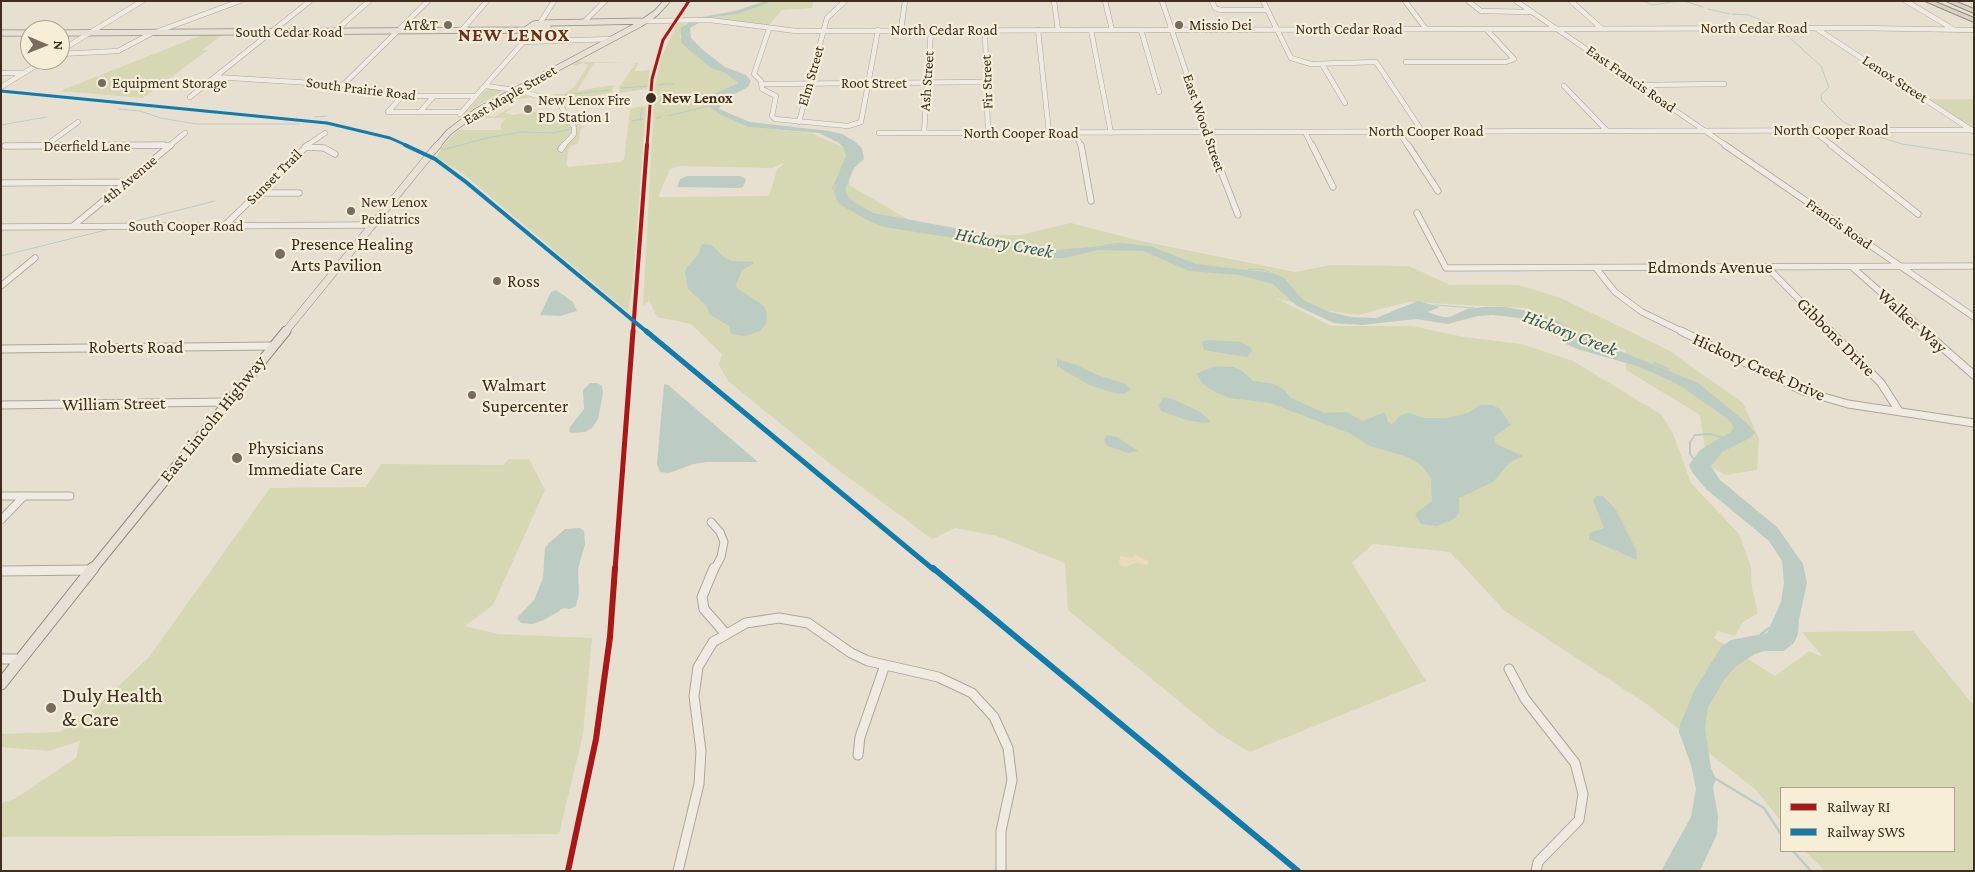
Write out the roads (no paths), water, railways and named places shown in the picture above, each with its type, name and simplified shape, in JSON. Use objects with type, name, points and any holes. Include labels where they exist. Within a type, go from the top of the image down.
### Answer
[{"type":"highway","points":[[1928,1],[1974,15]]},
{"type":"highway","points":[[1934,1],[1974,15]]},
{"type":"highway","points":[[1943,1],[1974,15]]},
{"type":"highway","points":[[1949,1],[1974,15]]},
{"type":"main road","name":"East Maple Street","points":[[429,155],[463,121],[596,45],[612,39],[645,21],[667,1]]},
{"type":"main road","name":"North Cedar Road","points":[[544,24],[585,21],[645,21]]},
{"type":"main road","points":[[530,29],[544,24]]},
{"type":"main road","points":[[530,29],[544,24]]},
{"type":"main road","name":"South Cedar Road","points":[[70,33],[530,29]]},
{"type":"main road","points":[[1,33],[20,33]]},
{"type":"main road","name":"East Lincoln Highway","points":[[1,684],[271,346],[429,155]]},
{"type":"street","points":[[70,46],[142,1]]},
{"type":"street","points":[[70,52],[107,53],[118,51],[154,32],[240,1]]},
{"type":"street","points":[[190,97],[310,1]]},
{"type":"street","points":[[334,32],[369,1]]},
{"type":"street","points":[[343,85],[428,1]]},
{"type":"street","points":[[461,31],[487,1]]},
{"type":"street","points":[[544,24],[554,1]]},
{"type":"street","points":[[585,21],[605,1]]},
{"type":"street","name":"Elm Street","points":[[799,122],[827,18],[844,1]]},
{"type":"street","points":[[901,30],[905,1]]},
{"type":"street","points":[[1054,1],[1058,30]]},
{"type":"street","points":[[1105,1],[1112,30]]},
{"type":"street","name":"East Wood Street","points":[[1162,1],[1205,131],[1238,215]]},
{"type":"street","points":[[1212,1],[1217,9],[1267,10]]},
{"type":"street","points":[[1263,1],[1291,58],[1304,63],[1322,64],[1376,62],[1422,131]]},
{"type":"street","points":[[1405,1],[1426,29]]},
{"type":"street","points":[[1468,1],[1481,11],[1531,12]]},
{"type":"street","name":"East Francis Road","points":[[1516,1],[1705,130]]},
{"type":"street","points":[[1571,1],[1601,28]]},
{"type":"street","points":[[1906,1],[1955,30]]},
{"type":"street","name":"North Cedar Road","points":[[645,21],[709,21],[769,29],[824,30],[1486,28],[1974,30]]},
{"type":"street","points":[[1406,62],[1506,62],[1514,59],[1486,28]]},
{"type":"street","name":"Lenox Street","points":[[1816,28],[1973,131]]},
{"type":"street","points":[[402,96],[388,112],[461,113],[486,86],[522,42],[530,29]]},
{"type":"street","points":[[769,29],[754,74],[762,84],[762,89],[776,96],[772,115],[775,119],[848,126],[861,122],[878,30]]},
{"type":"street","name":"Ash Street","points":[[924,133],[931,30]]},
{"type":"street","name":"Fir Street","points":[[985,30],[988,134]]},
{"type":"street","points":[[1038,30],[1049,133]]},
{"type":"street","points":[[1091,30],[1111,133]]},
{"type":"street","points":[[1141,30],[1159,92]]},
{"type":"street","points":[[522,42],[596,45]]},
{"type":"street","points":[[1322,64],[1345,103]]},
{"type":"street","points":[[1,87],[29,70]]},
{"type":"street","points":[[1,73],[24,73]]},
{"type":"street","name":"South Prairie Road","points":[[216,77],[343,85],[402,96],[476,96]]},
{"type":"street","name":"Root Street","points":[[762,84],[987,82]]},
{"type":"street","points":[[1639,85],[1724,84]]},
{"type":"street","points":[[486,86],[516,89],[552,99],[560,105],[574,127],[574,134],[561,149]]},
{"type":"street","points":[[1564,86],[1607,131]]},
{"type":"street","points":[[420,112],[434,97]]},
{"type":"street","points":[[45,146],[78,122]]},
{"type":"street","name":"Francis Road","points":[[1705,130],[1974,317]]},
{"type":"street","points":[[1812,130],[1918,214]]},
{"type":"street","name":"North Cooper Road","points":[[879,133],[1973,131]]},
{"type":"street","name":"Sunset Trail","points":[[226,225],[305,146],[325,132]]},
{"type":"street","points":[[1305,132],[1333,187]]},
{"type":"street","points":[[1399,132],[1438,191]]},
{"type":"street","name":"4th Avenue","points":[[73,226],[185,133]]},
{"type":"street","points":[[1076,134],[1080,141],[1091,201]]},
{"type":"street","name":"Deerfield Lane","points":[[5,146],[170,145]]},
{"type":"street","points":[[305,146],[324,148],[335,154]]},
{"type":"street","points":[[1,183],[126,182]]},
{"type":"street","points":[[258,193],[299,193]]},
{"type":"street","name":"Edmonds Avenue","points":[[1417,214],[1446,268],[1974,266]]},
{"type":"street","name":"South Cooper Road","points":[[1,226],[372,225]]},
{"type":"street","points":[[1,286],[35,258]]},
{"type":"street","name":"Gibbons Drive","points":[[1767,267],[1881,382],[1899,411]]},
{"type":"street","name":"Walker Way","points":[[1852,267],[1974,375]]},
{"type":"street","name":"Hickory Creek Drive","points":[[1596,268],[1615,292],[1642,312],[1782,381],[1841,403],[1974,423]]},
{"type":"street","name":"Roberts Road","points":[[1,349],[271,346]]},
{"type":"street","name":"William Street","points":[[1,405],[227,402]]},
{"type":"street","points":[[1,496],[70,496]]},
{"type":"street","points":[[1,520],[24,496]]},
{"type":"street","points":[[711,522],[720,532],[724,542],[721,557],[710,576],[702,597],[704,609],[726,634]]},
{"type":"street","points":[[1,571],[92,570]]},
{"type":"street","points":[[678,871],[699,784],[701,751],[694,696],[698,666],[713,642],[726,634],[754,621],[779,618],[793,619],[818,628],[851,653],[885,665],[938,677],[972,693],[994,717],[1008,748],[1012,780],[1001,831],[1001,871]]},
{"type":"street","points":[[1,659],[21,659]]},
{"type":"street","points":[[858,755],[860,737],[885,665]]},
{"type":"street","points":[[1509,669],[1525,699],[1575,763],[1583,794],[1579,820],[1538,862],[1536,871]]},
{"type":"water","points":[[765,1],[773,1],[738,14],[708,18],[690,28],[691,38],[704,51],[725,67],[746,75],[751,81],[748,87],[723,100],[719,109],[750,122],[829,131],[842,134],[854,141],[862,148],[864,159],[854,168],[846,187],[846,194],[852,201],[873,213],[966,230],[1048,251],[1122,244],[1150,246],[1196,264],[1272,273],[1284,278],[1301,298],[1307,302],[1330,312],[1351,317],[1376,318],[1418,301],[1440,307],[1427,312],[1443,317],[1450,317],[1467,309],[1484,307],[1505,307],[1538,313],[1558,321],[1579,334],[1698,383],[1748,424],[1755,433],[1750,438],[1722,452],[1711,466],[1720,480],[1777,527],[1803,564],[1807,583],[1799,619],[1798,634],[1794,643],[1784,651],[1765,651],[1755,654],[1736,666],[1724,680],[1708,707],[1705,728],[1711,768],[1716,779],[1713,787],[1718,816],[1717,834],[1700,871],[1661,871],[1691,817],[1696,789],[1691,765],[1679,732],[1680,725],[1695,689],[1722,646],[1731,640],[1767,633],[1781,602],[1784,583],[1782,561],[1769,541],[1706,489],[1692,472],[1689,465],[1700,450],[1731,432],[1734,427],[1728,419],[1678,384],[1637,366],[1577,349],[1566,344],[1547,327],[1518,318],[1493,315],[1478,316],[1448,324],[1416,319],[1362,325],[1334,323],[1297,306],[1273,284],[1239,275],[1189,271],[1144,251],[1098,250],[1065,258],[1047,258],[992,244],[884,227],[869,221],[839,204],[834,193],[835,182],[846,156],[844,148],[839,143],[819,133],[748,127],[719,114],[709,106],[707,101],[711,95],[738,83],[725,73],[711,68],[690,51],[681,42],[681,28],[696,18],[735,11]]},
{"type":"water","points":[[687,176],[740,176],[746,179],[743,187],[739,188],[677,187],[680,179]]},
{"type":"water","points":[[702,244],[712,245],[725,258],[732,261],[754,262],[742,270],[736,285],[737,288],[764,306],[767,314],[766,323],[760,331],[745,336],[731,334],[729,326],[709,314],[706,305],[688,289],[685,273],[687,267],[698,255]]},
{"type":"water","points":[[556,290],[573,302],[577,311],[560,316],[540,315],[551,292]]},
{"type":"water","points":[[1207,340],[1241,342],[1250,347],[1252,351],[1247,357],[1209,351],[1204,349],[1202,342]]},
{"type":"water","points":[[1057,359],[1126,384],[1131,389],[1125,393],[1118,394],[1089,385],[1057,366]]},
{"type":"water","points":[[1215,366],[1233,367],[1242,371],[1253,381],[1274,384],[1283,389],[1291,398],[1325,413],[1346,412],[1363,421],[1385,412],[1388,422],[1391,424],[1399,416],[1408,413],[1424,418],[1446,418],[1468,413],[1480,405],[1492,405],[1500,409],[1511,425],[1494,437],[1496,444],[1523,456],[1510,462],[1493,482],[1459,498],[1459,513],[1455,518],[1437,526],[1421,524],[1415,514],[1432,501],[1431,478],[1422,466],[1408,457],[1370,446],[1349,433],[1270,403],[1230,398],[1217,393],[1204,385],[1196,374]]},
{"type":"water","points":[[590,383],[597,383],[602,386],[603,393],[598,419],[592,428],[585,432],[571,433],[569,431],[570,427],[584,409],[583,390]]},
{"type":"water","points":[[664,384],[668,385],[758,462],[707,462],[694,464],[669,473],[660,472],[657,464]]},
{"type":"water","points":[[1163,397],[1173,399],[1200,412],[1210,421],[1208,423],[1190,421],[1161,411],[1159,405]]},
{"type":"water","points":[[1107,435],[1117,437],[1138,451],[1128,453],[1107,446],[1104,440]]},
{"type":"water","points":[[1596,496],[1603,496],[1616,510],[1636,550],[1637,560],[1589,539],[1589,534],[1604,528],[1593,500]]},
{"type":"water","points":[[580,528],[584,531],[585,544],[578,569],[579,594],[576,606],[570,609],[564,608],[533,624],[521,623],[517,618],[534,600],[543,578],[545,548],[565,529]]},
{"type":"waterway","points":[[1642,1],[1653,5],[1678,1]]},
{"type":"waterway","points":[[1684,1],[1703,7]]},
{"type":"waterway","points":[[1708,9],[1730,14]]},
{"type":"waterway","points":[[1732,14],[1749,15],[1775,26]]},
{"type":"waterway","points":[[1781,30],[1821,66],[1829,87],[1821,95],[1822,101],[1842,121],[1858,129]]},
{"type":"waterway","points":[[658,85],[665,84]]},
{"type":"waterway","points":[[667,84],[674,84]]},
{"type":"waterway","points":[[621,88],[648,86]]},
{"type":"waterway","points":[[565,95],[608,90]]},
{"type":"waterway","points":[[668,116],[709,106]]},
{"type":"waterway","points":[[118,109],[140,111],[161,118],[196,124],[299,124]]},
{"type":"waterway","points":[[640,120],[642,109]]},
{"type":"waterway","points":[[314,117],[327,116]]},
{"type":"waterway","points":[[1,125],[47,117]]},
{"type":"waterway","points":[[657,118],[661,117]]},
{"type":"waterway","points":[[632,121],[640,120]]},
{"type":"waterway","name":"Hickory Creek","points":[[765,125],[830,132]]},
{"type":"waterway","points":[[442,150],[491,137],[522,132],[553,133],[570,129]]},
{"type":"waterway","points":[[1863,132],[1902,144],[1974,155]]},
{"type":"waterway","name":"Hickory Creek","points":[[835,191],[832,188],[841,173]]},
{"type":"waterway","points":[[124,224],[215,201]]},
{"type":"waterway","points":[[1,256],[110,229]]},
{"type":"waterway","name":"Hickory Creek","points":[[1105,245],[1121,243],[1147,247]]},
{"type":"waterway","name":"Hickory Creek","points":[[1248,269],[1265,270],[1270,273]]},
{"type":"waterway","name":"Hickory Creek","points":[[1435,305],[1475,308]]},
{"type":"waterway","name":"Hickory Creek","points":[[1391,312],[1405,307]]},
{"type":"waterway","name":"Hickory Creek","points":[[1654,363],[1668,369]]},
{"type":"waterway","name":"Hickory Creek","points":[[1695,461],[1690,454],[1690,442],[1695,435],[1710,434],[1724,438]]},
{"type":"waterway","name":"Hickory Creek","points":[[1727,487],[1742,500]]},
{"type":"waterway","name":"Hickory Creek","points":[[1761,634],[1769,628]]},
{"type":"waterway","points":[[1716,779],[1764,808],[1780,832]]},
{"type":"waterway","points":[[1794,852],[1811,871]]},
{"type":"railway","points":[[686,4],[689,1]]},
{"type":"rail line","name":"RI","points":[[568,871],[596,739],[610,637],[652,79],[663,40],[689,1]]},
{"type":"rail line","name":"SWS","points":[[1,91],[327,123],[390,138],[435,159],[466,182],[1298,871]]},
{"type":"place","name":"AT&T","points":[[448,25]]},
{"type":"place","name":"Missio Dei","points":[[1179,25]]},
{"type":"place","name":"Equipment Storage","points":[[102,83]]},
{"type":"place","name":"New Lenox","points":[[651,98]]},
{"type":"place","name":"New Lenox Fire PD Station 1","points":[[528,109]]},
{"type":"place","name":"New Lenox Pediatrics","points":[[351,211]]},
{"type":"place","name":"Presence Healing Arts Pavilion","points":[[280,254]]},
{"type":"place","name":"Ross","points":[[497,281]]},
{"type":"place","name":"Walmart Supercenter","points":[[472,395]]},
{"type":"place","name":"Physicians Immediate Care","points":[[237,458]]},
{"type":"place","name":"Duly Health & Care","points":[[51,708]]},
{"type":"district","name":"NEW LENOX","points":[[514,35]]}]
